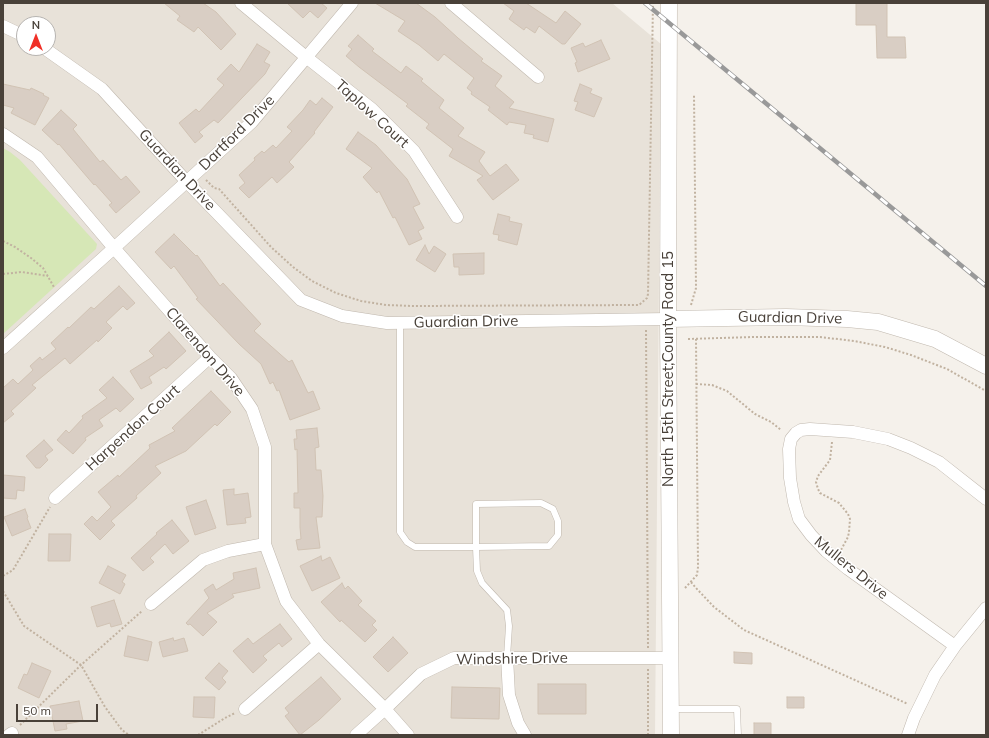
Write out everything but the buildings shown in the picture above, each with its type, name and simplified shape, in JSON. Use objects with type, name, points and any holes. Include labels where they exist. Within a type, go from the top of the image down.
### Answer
[{"type":"street","name":"Taplow Court","points":[[241,3],[372,109],[414,150],[457,217]]},
{"type":"street","name":"Dartford Drive","points":[[3,348],[252,122],[352,3]]},
{"type":"street","points":[[451,3],[538,77]]},
{"type":"street","name":"North 15th Street;County Road 15","points":[[669,3],[668,319],[671,735]]},
{"type":"street","points":[[3,26],[16,32]]},
{"type":"street","name":"Guardian Drive","points":[[55,56],[102,89],[187,182],[301,300],[342,316],[387,323],[786,316],[847,319],[878,322],[935,339],[986,366]]},
{"type":"street","name":"Clarendon Drive","points":[[3,134],[37,157],[114,248],[210,357],[231,378],[252,409],[265,447],[265,544],[286,601],[319,644],[385,709],[408,735]]},
{"type":"street","name":"Harpendon Court","points":[[55,498],[210,357]]},
{"type":"street","name":"Mullers Drive","points":[[955,646],[848,569],[826,551],[811,535],[799,519],[794,502],[790,478],[789,449],[791,439],[801,430],[810,429],[854,432],[888,439],[911,448],[939,462],[986,499]]},
{"type":"street","points":[[151,604],[203,560],[228,551],[265,544]]},
{"type":"street","points":[[908,735],[914,718],[935,675],[955,646],[986,608]]},
{"type":"street","points":[[245,709],[319,644]]},
{"type":"street","points":[[507,657],[509,695],[518,723],[525,735]]},
{"type":"street","name":"Windshire Drive","points":[[356,735],[421,674],[454,658],[671,658]]},
{"type":"lane","points":[[400,323],[400,532],[407,542],[415,547],[476,547],[549,546],[558,535],[558,521],[553,509],[541,503],[476,504],[476,547],[477,571],[482,583],[507,610],[509,626],[507,657]]},
{"type":"lane","points":[[671,709],[737,709],[738,735]]},
{"type":"path","points":[[198,172],[214,188],[219,188],[271,247],[293,267],[312,281],[336,293],[361,301],[386,305],[413,306],[639,305],[647,298],[648,294],[653,3]]},
{"type":"path","points":[[690,308],[696,288],[694,95]]},
{"type":"path","points":[[3,241],[16,247],[43,268],[52,284],[62,295]]},
{"type":"path","points":[[3,274],[22,272],[48,276]]},
{"type":"path","points":[[644,301],[647,319],[646,470],[649,658],[648,735]]},
{"type":"path","points":[[688,339],[820,337],[854,341],[911,355],[947,369],[986,391]]},
{"type":"path","points":[[685,588],[686,585],[697,575],[698,567],[696,339]]},
{"type":"path","points":[[696,384],[712,385],[727,391],[755,414],[771,422],[781,430]]},
{"type":"path","points":[[832,440],[830,460],[818,476],[816,482],[820,493],[839,503],[850,519],[850,532],[840,551]]},
{"type":"path","points":[[3,576],[13,570],[55,498]]},
{"type":"path","points":[[691,582],[714,607],[744,630],[908,704]]},
{"type":"path","points":[[3,591],[24,626],[81,665],[105,707],[122,730],[128,735]]},
{"type":"path","points":[[10,734],[81,665],[135,616],[151,604]]},
{"type":"path","points":[[198,735],[225,718],[245,709]]},
{"type":"shaded area","points":[[3,3],[612,3],[661,44],[655,735],[3,735]]},
{"type":"green space","points":[[3,148],[20,160],[97,244],[96,249],[3,334]]},
{"type":"railway","points":[[645,3],[986,286]]}]
